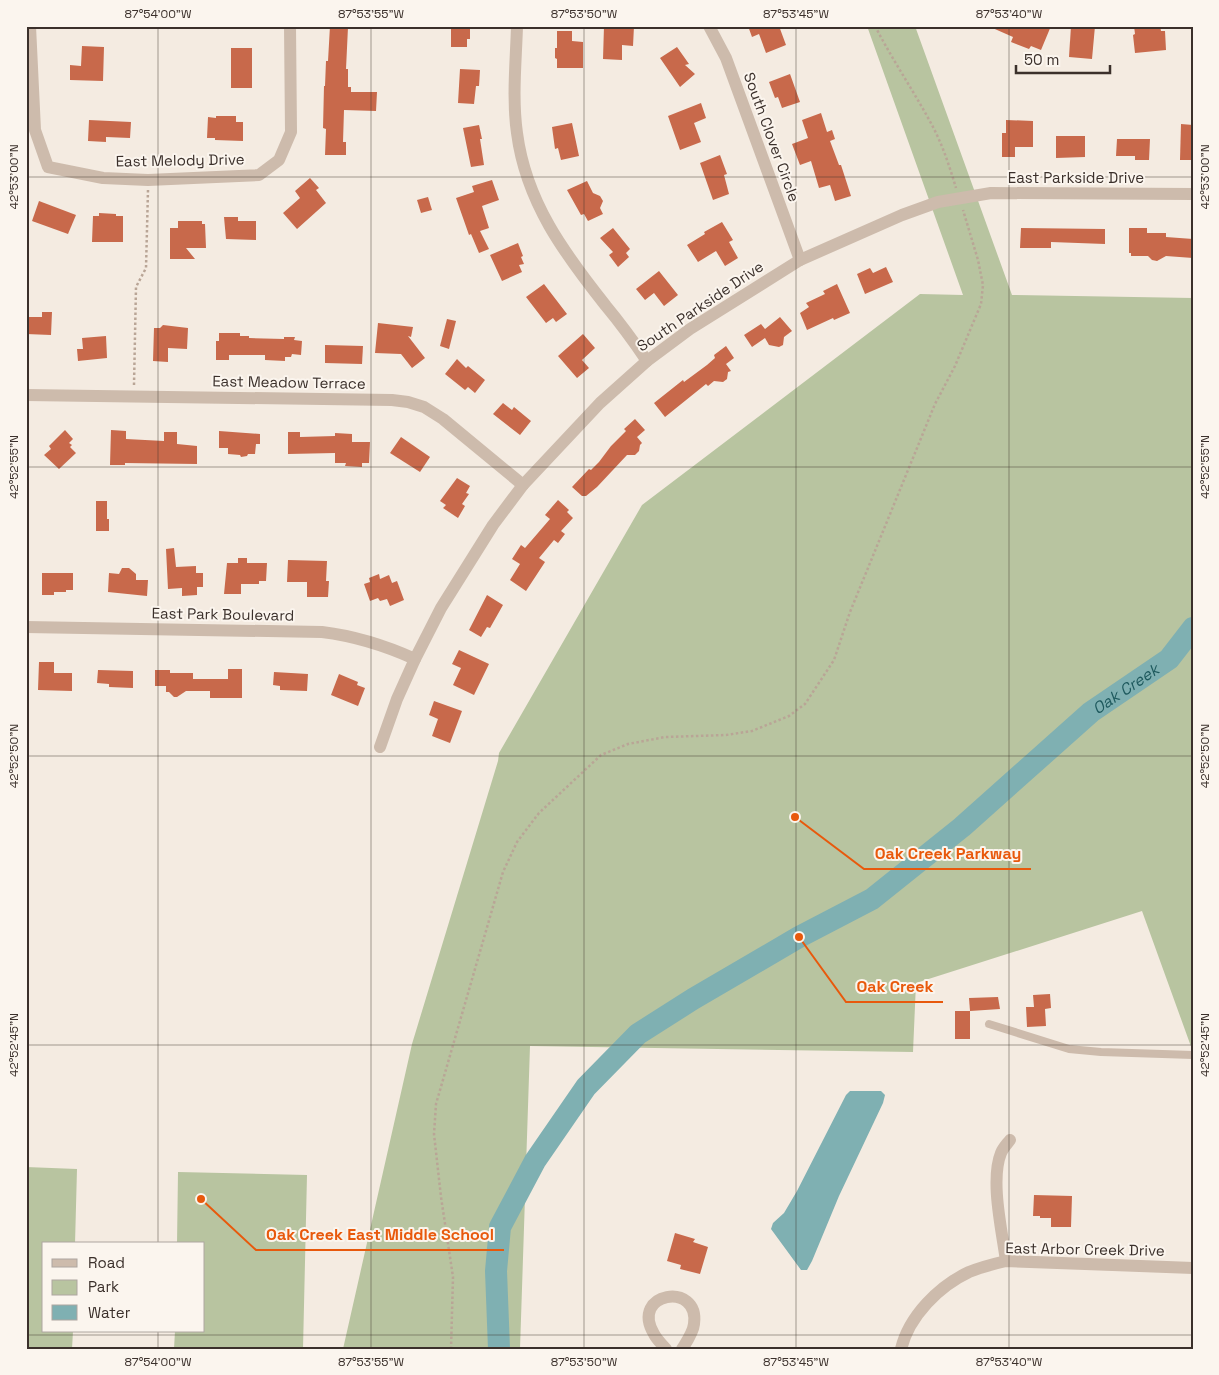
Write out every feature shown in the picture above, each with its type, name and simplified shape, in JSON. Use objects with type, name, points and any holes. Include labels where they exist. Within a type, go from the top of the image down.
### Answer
[{"type":"street","name":"East Melody Drive","points":[[30,26],[35,130],[48,167],[103,178],[148,180],[259,175],[279,160],[291,132],[290,26]]},
{"type":"street","points":[[517,26],[515,109],[520,151],[527,180],[548,224],[567,256],[647,361]]},
{"type":"street","name":"South Clover Circle","points":[[710,26],[726,58],[800,260]]},
{"type":"street","name":"East Parkside Drive","points":[[959,197],[1005,192],[1193,194]]},
{"type":"street","name":"South Parkside Drive","points":[[380,747],[397,699],[415,658],[462,572],[493,525],[524,485],[600,402],[647,361],[690,329],[800,260],[902,215],[938,202],[959,197]]},
{"type":"street","name":"East Meadow Terrace","points":[[26,395],[392,400],[408,402],[424,407],[443,419],[524,485]]},
{"type":"street","name":"East Park Boulevard","points":[[26,627],[322,632],[349,635],[415,658]]},
{"type":"street","points":[[1006,1260],[996,1183],[1001,1152],[1010,1140]]},
{"type":"street","name":"East Arbor Creek Drive","points":[[901,1349],[903,1341],[916,1317],[930,1299],[950,1283],[968,1273],[1006,1260],[1193,1268]]},
{"type":"street","points":[[666,1349],[654,1335],[649,1325],[649,1313],[655,1303],[665,1297],[677,1296],[686,1302],[692,1312],[694,1323],[682,1349]]},
{"type":"lane","points":[[989,1024],[1069,1049],[1193,1056]]},
{"type":"path","points":[[452,1349],[452,1276],[434,1134],[436,1104],[503,872],[516,842],[539,813],[601,755],[628,744],[664,737],[726,735],[752,731],[789,716],[805,704],[834,660],[850,612],[935,404],[956,366],[981,304],[983,285],[978,260],[948,162],[933,128],[888,52],[875,26]]},
{"type":"path","points":[[134,396],[136,287],[146,268],[148,180]]},
{"type":"green space","points":[[867,26],[915,26],[1012,295],[1193,298],[1193,1052],[1142,911],[916,983],[913,1052],[530,1046],[520,1349],[343,1349],[412,1044],[499,753],[642,505],[920,294],[963,295]]},
{"type":"green space","points":[[26,1167],[77,1169],[75,1242],[42,1242],[42,1332],[73,1332],[72,1349],[26,1349]]},
{"type":"green space","points":[[178,1172],[307,1175],[303,1349],[174,1349],[175,1332],[205,1332],[205,1242],[177,1242]]},
{"type":"water","points":[[850,1091],[881,1091],[885,1095],[812,1261],[807,1270],[801,1270],[771,1229],[773,1223],[784,1213],[797,1191],[846,1095]]},
{"type":"building","points":[[330,26],[348,27],[346,69],[348,69],[348,87],[351,87],[351,92],[377,92],[376,111],[344,110],[343,142],[346,142],[346,155],[325,155],[326,129],[323,128],[324,86]]},
{"type":"building","points":[[451,26],[470,26],[470,39],[467,39],[467,47],[451,47]]},
{"type":"building","points":[[604,26],[634,26],[633,46],[622,45],[622,60],[603,59]]},
{"type":"building","points":[[748,26],[779,26],[786,45],[766,53],[759,34],[752,37]]},
{"type":"building","points":[[988,26],[1051,26],[1041,50],[1031,46],[1029,49],[1011,42],[1013,37]]},
{"type":"building","points":[[1071,26],[1095,26],[1092,59],[1069,57]]},
{"type":"building","points":[[1134,26],[1160,26],[1161,31],[1165,31],[1166,50],[1135,53]]},
{"type":"building","points":[[557,31],[572,31],[572,41],[583,42],[583,68],[557,68],[555,48],[557,48]]},
{"type":"building","points":[[82,46],[104,47],[103,81],[70,80],[70,65],[81,66]]},
{"type":"building","points":[[677,47],[689,64],[685,65],[695,74],[680,87],[660,58]]},
{"type":"building","points":[[231,48],[252,48],[252,88],[231,88]]},
{"type":"building","points":[[460,69],[480,70],[479,86],[476,86],[474,104],[458,103]]},
{"type":"building","points":[[790,74],[800,102],[782,108],[778,97],[775,98],[769,82]]},
{"type":"building","points":[[701,103],[706,118],[694,123],[701,142],[680,150],[668,116]]},
{"type":"building","points":[[821,113],[827,132],[832,130],[835,139],[830,141],[839,165],[841,165],[851,196],[835,201],[830,185],[819,188],[811,161],[800,165],[792,144],[808,138],[802,120]]},
{"type":"building","points":[[216,116],[236,116],[236,122],[243,122],[243,141],[207,138],[208,117],[216,118]]},
{"type":"building","points":[[89,120],[131,122],[130,138],[106,137],[106,142],[88,141]]},
{"type":"building","points":[[1006,120],[1033,121],[1033,147],[1015,147],[1015,157],[1002,157],[1002,133],[1006,133]]},
{"type":"building","points":[[572,123],[579,156],[561,160],[558,148],[555,149],[552,127]]},
{"type":"building","points":[[1181,124],[1193,125],[1193,160],[1180,160]]},
{"type":"building","points":[[479,125],[484,165],[471,167],[463,128]]},
{"type":"building","points":[[1056,136],[1085,136],[1085,157],[1056,158]]},
{"type":"building","points":[[1117,139],[1150,139],[1149,160],[1135,160],[1135,156],[1116,156]]},
{"type":"building","points":[[720,155],[727,174],[724,175],[729,194],[713,200],[700,163]]},
{"type":"building","points":[[310,178],[319,188],[316,190],[326,203],[297,229],[283,213],[300,198],[295,191]]},
{"type":"building","points":[[492,180],[499,200],[482,206],[489,228],[480,231],[489,249],[479,253],[471,234],[469,235],[456,198],[474,192],[472,186]]},
{"type":"building","points":[[587,181],[593,193],[600,196],[603,201],[600,208],[603,214],[588,221],[584,214],[581,215],[567,190]]},
{"type":"building","points":[[428,197],[432,210],[421,213],[417,200]]},
{"type":"building","points":[[39,201],[76,215],[68,234],[32,221]]},
{"type":"building","points":[[99,213],[123,216],[123,242],[92,242],[93,216],[99,216]]},
{"type":"building","points":[[224,217],[238,217],[238,221],[256,221],[256,240],[226,239]]},
{"type":"building","points":[[178,221],[202,221],[202,224],[205,224],[206,248],[186,248],[195,259],[170,259],[170,228],[178,228]]},
{"type":"building","points":[[722,222],[733,240],[729,242],[738,258],[725,266],[716,251],[698,262],[687,245],[705,234],[704,232]]},
{"type":"building","points":[[613,228],[630,249],[626,253],[629,257],[618,267],[609,255],[613,252],[600,238]]},
{"type":"building","points":[[1021,228],[1105,229],[1105,244],[1051,242],[1051,248],[1020,248]]},
{"type":"building","points":[[1129,228],[1147,228],[1147,233],[1166,233],[1166,237],[1193,239],[1193,258],[1166,256],[1157,261],[1152,260],[1148,256],[1131,256],[1131,253],[1129,253]]},
{"type":"building","points":[[518,243],[523,256],[521,257],[524,264],[519,265],[522,272],[502,281],[490,255]]},
{"type":"building","points":[[886,267],[893,282],[865,294],[857,274],[870,268],[873,273]]},
{"type":"building","points":[[659,271],[678,295],[664,306],[654,293],[645,300],[636,289]]},
{"type":"building","points":[[544,284],[567,314],[556,322],[553,318],[546,323],[526,297]]},
{"type":"building","points":[[837,284],[850,313],[834,320],[833,318],[807,330],[800,313],[809,307],[806,303],[825,294],[823,291]]},
{"type":"building","points":[[42,312],[52,312],[51,335],[26,334],[26,317],[42,317]]},
{"type":"building","points":[[780,317],[792,331],[784,337],[783,345],[779,347],[769,345],[765,338],[752,347],[744,335],[761,324],[765,329]]},
{"type":"building","points":[[447,319],[456,321],[449,349],[440,346]]},
{"type":"building","points":[[378,323],[413,327],[411,337],[408,336],[425,358],[412,368],[401,354],[375,353]]},
{"type":"building","points":[[163,325],[188,328],[187,349],[168,348],[168,362],[153,361],[154,328],[160,328]]},
{"type":"building","points":[[219,333],[240,333],[240,336],[249,336],[249,338],[284,339],[284,337],[295,337],[294,340],[302,341],[301,355],[292,354],[291,357],[285,357],[285,361],[265,360],[265,355],[229,355],[229,360],[216,360],[216,341],[219,341]]},
{"type":"building","points":[[583,334],[595,348],[582,360],[589,368],[577,378],[558,356]]},
{"type":"building","points":[[106,336],[107,358],[78,361],[77,349],[83,349],[82,338]]},
{"type":"building","points":[[325,345],[363,346],[362,364],[325,363]]},
{"type":"building","points":[[726,346],[734,358],[726,364],[731,371],[728,372],[727,379],[723,382],[714,381],[708,386],[706,384],[665,417],[654,403],[683,380],[684,382],[707,365],[715,358],[714,355]]},
{"type":"building","points":[[457,359],[466,368],[468,366],[485,380],[475,393],[468,387],[465,390],[445,374]]},
{"type":"building","points":[[503,403],[512,410],[514,407],[531,421],[520,435],[493,414]]},
{"type":"building","points":[[635,419],[645,430],[637,437],[642,443],[639,451],[635,455],[627,455],[597,487],[586,496],[582,496],[572,487],[589,469],[591,470],[599,462],[626,431],[624,429]]},
{"type":"building","points":[[65,430],[73,439],[69,443],[76,453],[59,469],[44,455],[51,449],[49,446]]},
{"type":"building","points":[[111,430],[126,431],[126,439],[164,441],[164,432],[177,432],[177,444],[197,446],[197,464],[125,463],[125,465],[110,465]]},
{"type":"building","points":[[219,431],[260,434],[260,444],[256,444],[255,454],[241,457],[240,455],[228,454],[228,448],[219,448]]},
{"type":"building","points":[[288,432],[300,432],[300,437],[335,436],[335,433],[352,434],[352,442],[370,442],[369,463],[362,463],[362,467],[345,466],[346,463],[335,463],[335,453],[288,454]]},
{"type":"building","points":[[401,437],[430,457],[420,472],[390,453]]},
{"type":"building","points":[[457,478],[470,486],[466,493],[469,494],[462,504],[465,506],[458,518],[443,508],[446,505],[440,501]]},
{"type":"building","points":[[558,500],[569,510],[567,512],[573,518],[561,531],[565,534],[558,543],[554,540],[539,558],[545,562],[526,591],[510,580],[520,564],[512,559],[521,545],[525,548],[550,519],[545,515]]},
{"type":"building","points":[[96,501],[107,501],[109,531],[96,531]]},
{"type":"building","points":[[174,548],[176,567],[196,566],[196,573],[203,573],[203,587],[197,587],[197,595],[182,596],[182,588],[168,589],[166,549]]},
{"type":"building","points":[[238,558],[247,558],[247,563],[267,563],[266,581],[259,581],[259,584],[241,584],[241,594],[224,594],[227,563],[238,563]]},
{"type":"building","points":[[288,560],[327,561],[326,581],[329,581],[328,597],[307,597],[307,582],[287,582]]},
{"type":"building","points":[[122,568],[129,568],[136,574],[136,580],[148,580],[147,596],[108,592],[109,573],[119,574]]},
{"type":"building","points":[[42,573],[73,573],[73,590],[54,592],[54,595],[42,595]]},
{"type":"building","points":[[379,574],[380,579],[389,575],[392,583],[397,581],[404,600],[390,606],[387,599],[380,601],[378,598],[370,601],[364,584],[370,582],[369,578]]},
{"type":"building","points":[[487,595],[503,605],[490,628],[487,627],[481,637],[469,630]]},
{"type":"building","points":[[459,650],[489,664],[474,695],[453,685],[461,668],[452,664]]},
{"type":"building","points":[[39,662],[54,662],[54,673],[72,673],[72,691],[38,690]]},
{"type":"building","points":[[228,669],[242,669],[242,698],[210,698],[210,691],[186,691],[174,697],[169,692],[166,692],[166,686],[155,686],[155,670],[170,670],[170,673],[193,673],[193,679],[228,679]]},
{"type":"building","points":[[98,670],[133,671],[133,688],[109,687],[109,684],[97,683]]},
{"type":"building","points":[[274,672],[308,674],[307,691],[280,690],[280,686],[273,685]]},
{"type":"building","points":[[339,674],[358,682],[357,685],[365,688],[358,706],[331,695]]},
{"type":"building","points":[[434,701],[462,711],[450,743],[432,736],[438,719],[429,715]]},
{"type":"building","points":[[1050,994],[1051,1008],[1045,1009],[1046,1026],[1027,1027],[1026,1007],[1034,1007],[1033,995]]},
{"type":"building","points":[[998,997],[1000,1009],[970,1011],[969,998]]},
{"type":"building","points":[[955,1011],[970,1011],[970,1039],[955,1039]]},
{"type":"building","points":[[1034,1195],[1072,1196],[1071,1227],[1051,1227],[1051,1218],[1033,1216]]},
{"type":"building","points":[[675,1233],[695,1239],[693,1242],[708,1247],[700,1274],[680,1269],[681,1265],[667,1261]]},
{"type":"waterway","name":"Oak Creek","points":[[499,1349],[496,1271],[500,1227],[535,1161],[586,1087],[638,1034],[693,999],[799,937],[872,899],[962,827],[1091,712],[1169,659],[1193,628]]},
{"type":"place","name":"Oak Creek Parkway","points":[[795,817]]},
{"type":"place","name":"Oak Creek","points":[[799,937]]},
{"type":"place","name":"Oak Creek East Middle School","points":[[201,1199]]}]
